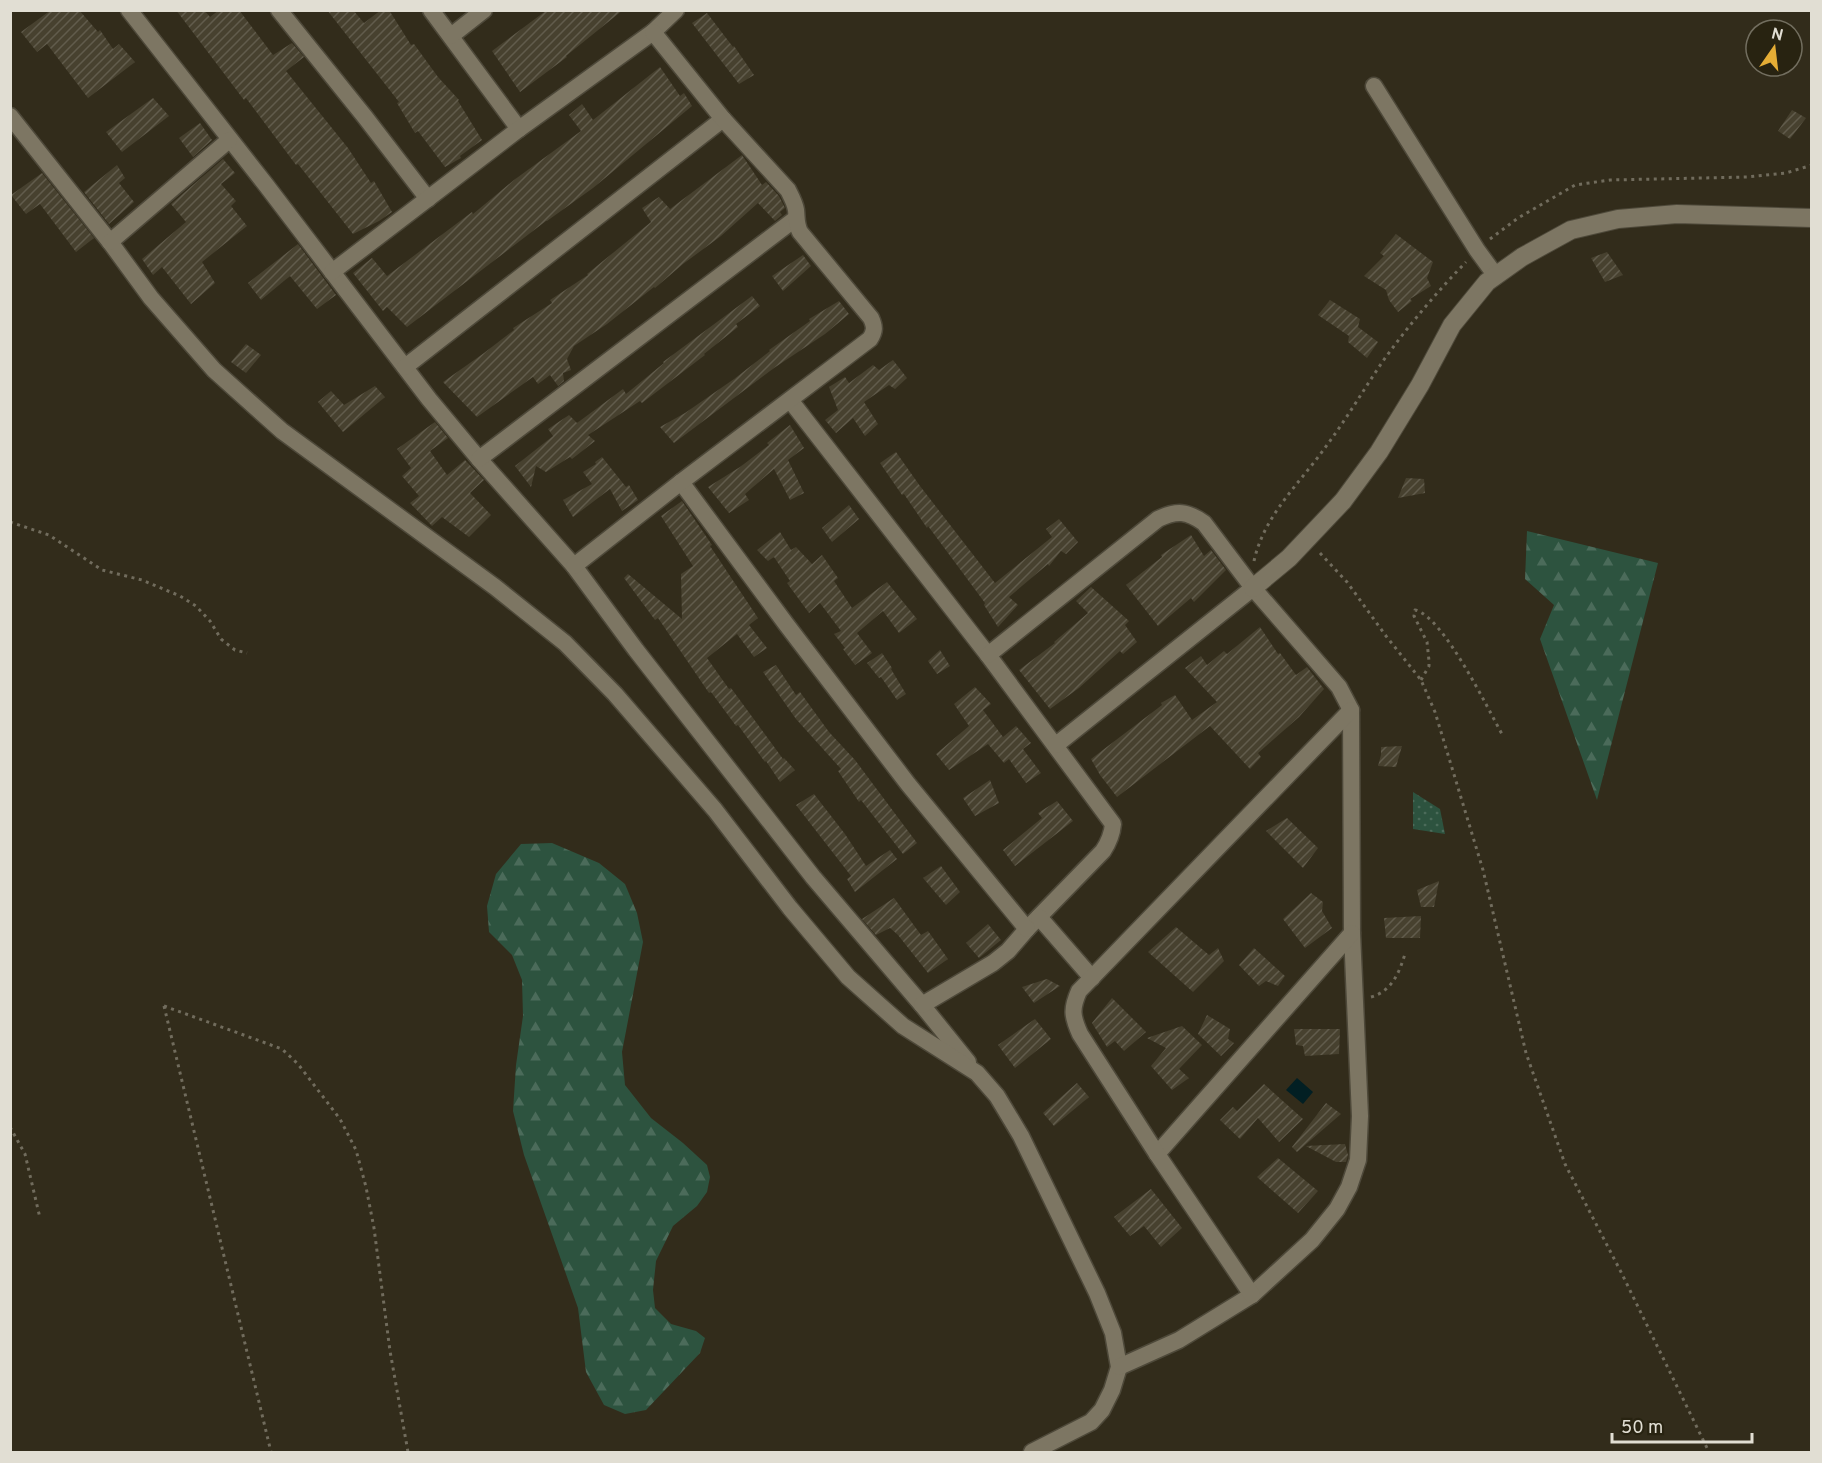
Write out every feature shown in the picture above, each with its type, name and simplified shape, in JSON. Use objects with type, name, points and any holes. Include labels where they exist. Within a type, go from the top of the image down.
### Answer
[{"type":"street","points":[[129,10],[405,367],[479,459],[574,566],[636,650],[813,877],[997,1096],[1021,1136],[1097,1293],[1113,1333],[1119,1367],[1112,1390],[1102,1410],[1091,1422],[1032,1452]]},
{"type":"street","points":[[279,10],[366,117],[428,200]]},
{"type":"street","points":[[431,10],[519,129]]},
{"type":"street","points":[[451,36],[483,10]]},
{"type":"street","points":[[332,272],[519,129],[653,32],[676,10]]},
{"type":"street","points":[[574,566],[870,339],[874,332],[871,318],[800,232],[795,219],[796,211],[788,190],[723,119],[653,32]]},
{"type":"street","points":[[1374,86],[1477,250],[1496,276]]},
{"type":"street","points":[[10,116],[110,242],[151,298],[214,370],[282,431],[495,587],[565,643],[615,694],[715,810],[790,908],[848,977],[903,1026],[977,1073]]},
{"type":"street","points":[[405,367],[723,119]]},
{"type":"street","points":[[110,242],[229,140]]},
{"type":"street","points":[[1056,745],[1253,588],[1307,539],[1343,501],[1379,452],[1420,385],[1452,325],[1487,282],[1522,257],[1571,230],[1618,219],[1677,214],[1812,218]]},
{"type":"street","points":[[479,459],[795,219]]},
{"type":"street","points":[[790,400],[988,655],[1113,824],[1113,834],[1103,851],[1008,951],[993,963],[922,1005]]},
{"type":"street","points":[[681,482],[908,784],[1027,929]]},
{"type":"street","points":[[988,655],[1158,519],[1170,513],[1180,512],[1194,516],[1204,523],[1253,588],[1339,687],[1351,710],[1352,933],[1360,1116],[1358,1160],[1349,1187],[1337,1209],[1312,1240],[1252,1295],[1179,1340],[1119,1367]]},
{"type":"street","points":[[1252,1295],[1080,1034],[1073,1019],[1073,1004],[1079,991],[1351,710]]},
{"type":"street","points":[[1039,917],[1092,978]]},
{"type":"street","points":[[1157,1154],[1352,933]]},
{"type":"path","points":[[10,522],[49,535],[102,570],[142,580],[180,596],[196,606],[210,621],[221,639],[235,650],[247,653]]},
{"type":"path","points":[[1307,539],[1347,582],[1421,680],[1435,712],[1483,870],[1526,1053],[1566,1164],[1709,1452]]},
{"type":"path","points":[[1421,680],[1429,666],[1429,661],[1427,642],[1414,616],[1414,610],[1420,611],[1433,622],[1455,650],[1503,736]]},
{"type":"path","points":[[1355,999],[1374,997],[1386,990],[1396,979],[1405,954]]},
{"type":"path","points":[[271,1452],[164,1006],[282,1049],[297,1064],[340,1119],[356,1150],[366,1187],[374,1228],[390,1351],[408,1452]]},
{"type":"path","points":[[10,1127],[25,1154],[40,1218]]},
{"type":"green space","points":[[1527,531],[1658,563],[1597,800],[1540,639],[1554,605],[1525,579]]},
{"type":"green space","points":[[1413,792],[1440,809],[1445,834],[1413,829]]},
{"type":"green space","points":[[552,843],[599,863],[625,884],[637,913],[643,942],[622,1052],[625,1085],[651,1118],[707,1165],[710,1177],[707,1192],[697,1206],[673,1226],[656,1261],[653,1290],[655,1308],[671,1324],[696,1331],[705,1338],[700,1353],[646,1410],[625,1414],[604,1405],[586,1372],[578,1308],[524,1155],[513,1111],[516,1065],[523,1016],[522,980],[512,955],[489,932],[487,906],[496,874],[521,844]]},
{"type":"water","points":[[1297,1078],[1313,1092],[1303,1104],[1286,1090]]},
{"type":"building","points":[[51,10],[79,10],[98,32],[100,30],[113,49],[119,44],[135,62],[88,98],[47,44],[37,52],[21,32]]},
{"type":"building","points":[[176,10],[204,10],[210,17],[219,10],[239,10],[273,55],[292,43],[304,57],[286,71],[348,148],[371,183],[374,181],[392,212],[353,234],[298,164],[296,165],[246,98],[244,100]]},
{"type":"building","points":[[327,10],[353,10],[364,23],[381,10],[389,10],[411,45],[414,44],[438,77],[459,100],[482,140],[460,156],[461,158],[445,167],[418,131],[415,133],[397,103],[399,102]]},
{"type":"building","points":[[547,10],[623,10],[567,57],[520,92],[492,51]]},
{"type":"building","points":[[707,13],[754,75],[739,84],[692,23]]},
{"type":"building","points":[[660,67],[680,96],[684,93],[692,106],[593,188],[407,327],[387,307],[383,311],[353,273],[372,258],[387,276],[472,212],[473,214],[514,180],[581,131],[569,115],[582,104],[593,120]]},
{"type":"building","points":[[153,98],[169,116],[122,152],[106,132]]},
{"type":"building","points":[[1792,110],[1806,118],[1790,139],[1778,131]]},
{"type":"building","points":[[200,123],[212,140],[193,157],[179,138]]},
{"type":"building","points":[[742,155],[762,185],[766,182],[779,196],[785,208],[780,212],[782,215],[775,221],[758,203],[721,236],[655,288],[574,346],[567,359],[571,370],[563,373],[564,381],[558,386],[550,375],[538,384],[533,377],[477,417],[443,382],[514,330],[513,328],[552,303],[550,300],[588,275],[651,222],[642,208],[659,197],[670,209]]},
{"type":"building","points":[[223,159],[235,173],[221,184],[236,201],[231,206],[247,226],[202,262],[215,283],[191,304],[162,267],[153,275],[142,259],[186,222],[171,204]]},
{"type":"building","points":[[117,165],[125,178],[119,183],[134,202],[109,224],[84,192]]},
{"type":"building","points":[[42,173],[94,238],[76,252],[40,204],[26,214],[11,195]]},
{"type":"building","points":[[1396,234],[1433,262],[1427,278],[1431,286],[1410,299],[1412,301],[1398,312],[1389,300],[1386,290],[1364,276],[1384,256],[1380,253]]},
{"type":"building","points":[[298,244],[336,295],[317,309],[290,276],[261,300],[248,283]]},
{"type":"building","points":[[1607,252],[1623,275],[1605,282],[1591,258]]},
{"type":"building","points":[[803,255],[811,266],[783,291],[772,276]]},
{"type":"building","points":[[752,296],[760,306],[736,324],[738,327],[642,403],[640,401],[588,435],[595,441],[572,459],[570,457],[546,472],[536,466],[531,487],[515,466],[553,436],[548,429],[569,415],[577,423],[623,389],[626,394],[663,362]]},
{"type":"building","points":[[1330,300],[1360,319],[1358,327],[1378,342],[1367,358],[1348,342],[1349,336],[1318,315]]},
{"type":"building","points":[[839,301],[849,314],[825,334],[774,368],[674,443],[660,427],[685,413],[734,379],[769,350],[810,321],[809,319]]},
{"type":"building","points":[[246,344],[261,355],[246,373],[231,362]]},
{"type":"building","points":[[893,360],[907,378],[895,389],[889,385],[864,402],[878,424],[865,436],[853,418],[836,433],[825,420],[838,410],[829,387],[845,377],[849,383],[873,365],[879,370]]},
{"type":"building","points":[[375,386],[385,397],[343,432],[318,402],[331,391],[344,405]]},
{"type":"building","points":[[435,422],[448,438],[430,451],[447,475],[465,460],[484,480],[470,493],[491,515],[469,537],[442,517],[432,526],[410,503],[419,496],[402,476],[411,468],[397,449]]},
{"type":"building","points":[[790,425],[804,448],[788,460],[804,493],[790,500],[774,469],[745,494],[749,500],[729,513],[708,487],[740,467],[769,445],[767,443]]},
{"type":"building","points":[[896,452],[995,583],[1052,537],[1046,529],[1059,519],[1078,542],[1066,554],[1061,551],[1049,566],[1048,564],[1009,597],[1018,605],[998,627],[984,605],[985,603],[880,463]]},
{"type":"building","points":[[602,457],[626,487],[629,485],[638,500],[622,511],[610,489],[573,517],[563,500],[592,484],[583,472]]},
{"type":"building","points":[[1406,478],[1424,479],[1425,493],[1398,498]]},
{"type":"building","points":[[682,501],[758,618],[749,625],[767,648],[754,657],[737,634],[707,658],[783,759],[795,770],[780,782],[738,725],[736,726],[711,692],[709,693],[658,618],[655,620],[624,578],[628,574],[682,619],[681,574],[693,566],[661,516]]},
{"type":"building","points":[[849,505],[859,519],[832,542],[822,528]]},
{"type":"building","points":[[780,532],[791,550],[796,547],[812,564],[822,555],[838,578],[834,581],[852,608],[887,582],[917,619],[899,633],[883,611],[857,633],[872,653],[855,665],[834,634],[841,631],[820,603],[809,613],[787,583],[790,581],[774,557],[768,561],[757,550]]},
{"type":"building","points":[[1191,535],[1204,556],[1211,550],[1226,570],[1194,602],[1191,598],[1158,626],[1126,585],[1162,557],[1161,555]]},
{"type":"building","points":[[1091,587],[1129,621],[1125,625],[1137,642],[1123,654],[1120,651],[1079,688],[1050,709],[1019,670],[1055,643],[1088,613],[1076,601]]},
{"type":"building","points":[[1260,627],[1296,675],[1307,667],[1324,689],[1299,717],[1258,753],[1261,757],[1250,769],[1210,726],[1117,797],[1091,759],[1162,705],[1161,703],[1175,695],[1192,720],[1217,702],[1185,668],[1201,656],[1207,665],[1224,651],[1227,654]]},
{"type":"building","points":[[940,650],[950,666],[937,674],[928,661]]},
{"type":"building","points":[[882,653],[906,694],[897,700],[881,677],[879,678],[867,663]]},
{"type":"building","points":[[776,665],[796,695],[800,692],[829,732],[855,760],[917,843],[903,854],[861,800],[859,802],[838,771],[841,769],[796,719],[763,672]]},
{"type":"building","points":[[975,687],[991,704],[983,710],[1003,737],[1016,726],[1031,743],[1023,749],[1041,773],[1026,783],[1009,759],[1004,763],[988,744],[949,770],[936,754],[969,726],[954,704]]},
{"type":"building","points":[[1402,746],[1396,767],[1378,766],[1381,747]]},
{"type":"building","points":[[990,780],[999,803],[975,816],[963,798]]},
{"type":"building","points":[[814,794],[866,866],[890,850],[897,859],[855,892],[847,879],[851,876],[796,805]]},
{"type":"building","points":[[1057,801],[1073,821],[1015,866],[1003,850],[1042,818],[1038,813]]},
{"type":"building","points":[[1287,818],[1318,848],[1303,868],[1266,831]]},
{"type":"building","points":[[941,866],[960,892],[946,905],[923,878]]},
{"type":"building","points":[[1439,881],[1434,907],[1421,907],[1417,890]]},
{"type":"building","points":[[1311,893],[1323,902],[1322,911],[1332,928],[1305,948],[1283,919]]},
{"type":"building","points":[[894,898],[921,935],[928,931],[948,959],[928,973],[890,928],[876,935],[862,919]]},
{"type":"building","points":[[1421,916],[1420,938],[1386,938],[1384,918]]},
{"type":"building","points":[[988,924],[1001,940],[979,958],[966,943]]},
{"type":"building","points":[[1176,927],[1209,955],[1218,948],[1224,961],[1193,992],[1148,952]]},
{"type":"building","points":[[1254,948],[1285,976],[1278,986],[1266,981],[1259,986],[1239,965]]},
{"type":"building","points":[[1047,979],[1060,986],[1034,1003],[1022,987]]},
{"type":"building","points":[[1112,998],[1146,1032],[1124,1051],[1115,1041],[1107,1047],[1092,1023]]},
{"type":"building","points":[[1207,1015],[1230,1029],[1228,1039],[1234,1043],[1221,1056],[1198,1034]]},
{"type":"building","points":[[1035,1019],[1051,1039],[1015,1068],[998,1045]]},
{"type":"building","points":[[1182,1026],[1202,1045],[1179,1069],[1189,1078],[1172,1090],[1151,1066],[1166,1048],[1147,1038]]},
{"type":"building","points":[[1294,1029],[1340,1029],[1339,1054],[1305,1056],[1303,1046],[1296,1045]]},
{"type":"building","points":[[1077,1083],[1089,1097],[1054,1126],[1043,1113]]},
{"type":"building","points":[[1264,1084],[1303,1119],[1279,1142],[1258,1118],[1240,1139],[1220,1120],[1233,1107],[1237,1111]]},
{"type":"building","points":[[1326,1103],[1341,1114],[1297,1152],[1292,1147]]},
{"type":"building","points":[[1345,1144],[1348,1155],[1346,1162],[1336,1162],[1306,1146]]},
{"type":"building","points":[[1278,1158],[1318,1191],[1298,1213],[1257,1177]]},
{"type":"building","points":[[1151,1189],[1182,1228],[1161,1247],[1144,1226],[1130,1236],[1114,1217]]}]
